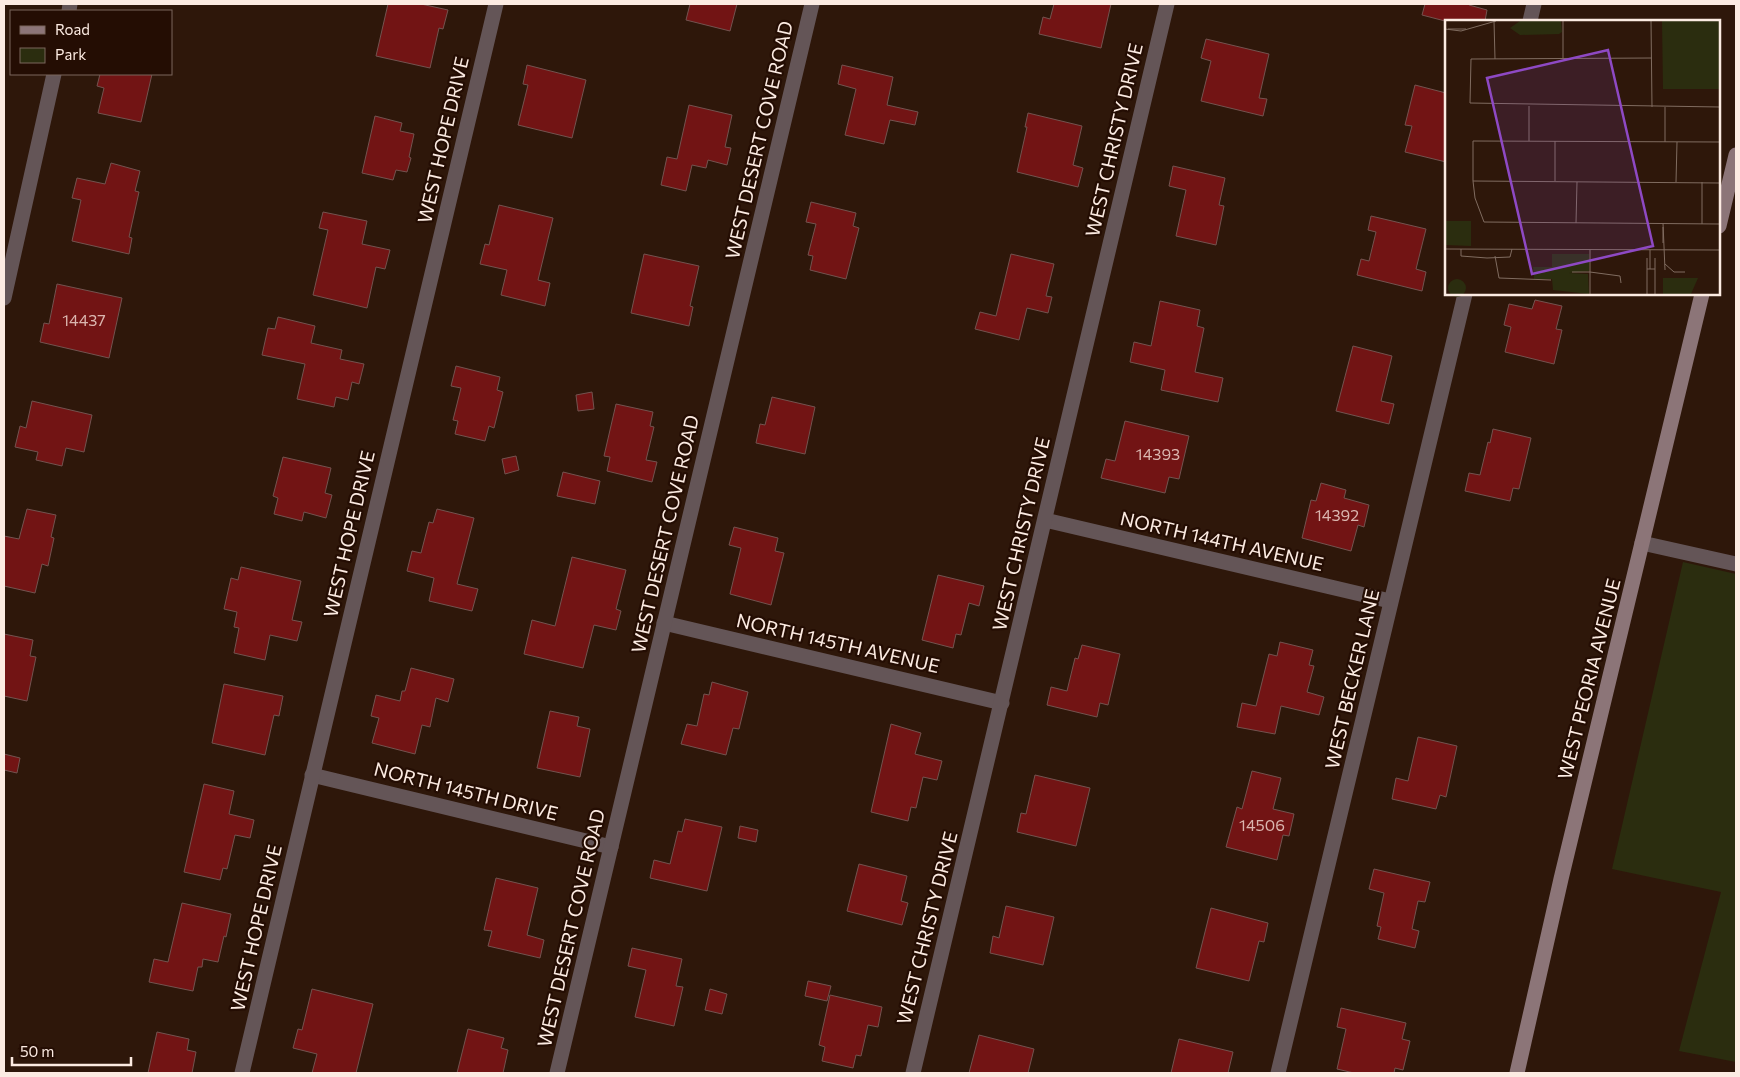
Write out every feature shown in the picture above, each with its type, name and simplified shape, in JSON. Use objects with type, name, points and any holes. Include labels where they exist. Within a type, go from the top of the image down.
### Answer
[{"type":"main road","points":[[1720,222],[1736,155]]},
{"type":"main road","name":"WEST PEORIA AVENUE","points":[[1517,1073],[1702,295]]},
{"type":"street","name":"WEST HOPE DRIVE","points":[[242,1073],[496,4]]},
{"type":"street","name":"WEST DESERT COVE ROAD","points":[[557,1073],[812,4]]},
{"type":"street","name":"WEST CHRISTY DRIVE","points":[[913,1073],[1167,4]]},
{"type":"street","points":[[1530,20],[1534,4]]},
{"type":"street","points":[[4,298],[54,75]]},
{"type":"street","name":"WEST BECKER LANE","points":[[1278,1073],[1465,295]]},
{"type":"street","name":"NORTH 144TH AVENUE","points":[[1045,520],[1390,601]]},
{"type":"street","points":[[1642,543],[1736,564]]},
{"type":"street","name":"NORTH 145TH AVENUE","points":[[664,623],[1002,703]]},
{"type":"street","name":"NORTH 145TH DRIVE","points":[[312,775],[611,847]]},
{"type":"green space","points":[[1683,562],[1736,574],[1736,1062],[1679,1051],[1721,892],[1612,869]]},
{"type":"building","points":[[388,4],[421,4],[448,10],[443,29],[439,28],[430,68],[376,56]]},
{"type":"building","points":[[690,4],[737,4],[730,31],[686,20]]},
{"type":"building","points":[[1054,4],[1111,4],[1101,48],[1039,34],[1043,17],[1050,19]]},
{"type":"building","points":[[1425,4],[1470,4],[1487,10],[1485,20],[1445,21],[1422,15]]},
{"type":"building","points":[[1206,39],[1269,54],[1259,98],[1267,99],[1263,116],[1201,101],[1211,61],[1201,58]]},
{"type":"building","points":[[527,65],[586,80],[572,138],[518,125],[528,85],[523,84]]},
{"type":"building","points":[[842,65],[893,77],[887,105],[918,112],[915,125],[890,120],[884,144],[845,135],[856,89],[838,84]]},
{"type":"building","points":[[100,75],[152,75],[141,122],[98,113],[104,88],[97,86]]},
{"type":"building","points":[[1415,85],[1445,93],[1445,162],[1405,152],[1412,126],[1405,125]]},
{"type":"building","points":[[689,105],[732,115],[725,147],[731,148],[727,165],[708,160],[706,168],[692,165],[686,191],[661,185],[667,157],[677,159]]},
{"type":"building","points":[[1028,113],[1082,126],[1073,165],[1083,168],[1078,187],[1017,172],[1027,127],[1025,127]]},
{"type":"building","points":[[375,116],[402,123],[400,131],[414,134],[407,172],[396,170],[393,180],[362,173]]},
{"type":"building","points":[[111,163],[140,171],[135,191],[139,192],[129,237],[132,238],[129,254],[72,241],[81,200],[72,198],[77,178],[105,184]]},
{"type":"building","points":[[1173,166],[1225,178],[1219,205],[1224,206],[1216,245],[1176,236],[1186,190],[1169,186]]},
{"type":"building","points":[[811,202],[856,213],[853,226],[859,228],[846,279],[810,270],[813,256],[808,255],[816,224],[806,222]]},
{"type":"building","points":[[499,205],[553,218],[538,280],[550,283],[545,306],[501,295],[507,270],[480,264],[485,244],[489,245]]},
{"type":"building","points":[[323,212],[367,221],[362,244],[390,250],[385,269],[376,267],[367,308],[313,295],[328,230],[319,228]]},
{"type":"building","points":[[1371,216],[1426,229],[1416,269],[1426,272],[1422,291],[1357,275],[1361,259],[1369,261],[1376,232],[1368,230]]},
{"type":"building","points":[[644,254],[699,266],[690,306],[693,307],[689,326],[631,313]]},
{"type":"building","points":[[1011,254],[1054,264],[1046,296],[1052,297],[1048,313],[1027,308],[1019,340],[975,329],[980,312],[996,316]]},
{"type":"building","points":[[57,284],[122,298],[109,358],[40,342],[44,323],[49,324]]},
{"type":"building","points":[[1535,300],[1562,306],[1556,329],[1562,330],[1554,364],[1505,352],[1511,327],[1504,325],[1509,304],[1532,309]]},
{"type":"building","points":[[1160,301],[1200,310],[1197,326],[1204,328],[1195,372],[1223,378],[1218,402],[1161,390],[1165,370],[1130,362],[1134,342],[1151,346]]},
{"type":"building","points":[[278,317],[315,326],[311,343],[342,350],[340,359],[364,364],[359,384],[352,382],[348,400],[336,397],[334,407],[297,399],[305,364],[262,355],[268,328],[275,329]]},
{"type":"building","points":[[1353,346],[1392,356],[1381,401],[1394,404],[1389,424],[1336,411]]},
{"type":"building","points":[[456,366],[500,377],[497,390],[503,392],[494,428],[489,426],[485,441],[455,434],[458,421],[453,420],[461,388],[451,386]]},
{"type":"building","points":[[592,392],[594,409],[578,411],[576,395]]},
{"type":"building","points":[[772,397],[815,407],[805,454],[756,443],[760,424],[765,425]]},
{"type":"building","points":[[32,401],[92,415],[84,452],[66,448],[62,466],[36,460],[38,452],[15,447],[20,426],[26,428]]},
{"type":"building","points":[[616,404],[653,412],[650,426],[654,427],[646,460],[657,462],[652,482],[607,471],[610,457],[604,456]]},
{"type":"building","points":[[1125,421],[1189,436],[1179,479],[1169,477],[1165,493],[1101,478],[1106,459],[1115,461]]},
{"type":"building","points":[[1493,429],[1531,438],[1519,489],[1513,488],[1510,501],[1465,491],[1469,473],[1480,475]]},
{"type":"building","points":[[516,456],[519,470],[505,474],[502,459]]},
{"type":"building","points":[[283,457],[331,468],[325,493],[332,495],[326,518],[304,512],[302,521],[274,514],[278,498],[273,496]]},
{"type":"building","points":[[563,472],[600,481],[595,504],[557,496]]},
{"type":"building","points":[[1321,483],[1346,490],[1344,498],[1369,505],[1364,527],[1358,525],[1351,551],[1302,538],[1311,500],[1316,501]]},
{"type":"building","points":[[27,509],[56,515],[51,537],[54,538],[48,566],[42,564],[35,593],[4,586],[4,536],[19,539]]},
{"type":"building","points":[[437,509],[474,518],[457,584],[478,589],[472,611],[429,601],[434,578],[407,571],[412,551],[421,553],[429,522],[433,523]]},
{"type":"building","points":[[734,527],[778,538],[775,551],[784,553],[771,605],[730,594],[741,548],[729,545]]},
{"type":"building","points":[[572,557],[626,570],[616,609],[621,611],[616,630],[594,625],[583,668],[524,654],[532,620],[555,626]]},
{"type":"building","points":[[241,567],[301,581],[292,620],[302,622],[297,641],[270,635],[265,660],[234,653],[239,628],[234,627],[237,612],[224,609],[231,578],[238,580]]},
{"type":"building","points":[[938,575],[984,586],[979,606],[969,603],[961,635],[956,634],[953,648],[922,640]]},
{"type":"building","points":[[4,634],[33,640],[30,656],[36,657],[27,701],[4,696]]},
{"type":"building","points":[[1280,642],[1313,650],[1309,665],[1314,666],[1307,692],[1324,697],[1319,715],[1281,706],[1275,734],[1237,727],[1242,703],[1256,706],[1269,654],[1277,656]]},
{"type":"building","points":[[1082,645],[1120,654],[1108,705],[1100,703],[1097,717],[1047,705],[1051,687],[1067,691],[1075,658],[1078,659]]},
{"type":"building","points":[[411,668],[454,679],[448,702],[436,698],[430,727],[422,725],[415,754],[372,743],[379,718],[371,716],[376,695],[400,701],[402,691],[405,691]]},
{"type":"building","points":[[712,682],[748,692],[739,729],[733,728],[726,755],[681,744],[687,724],[697,726],[704,694],[709,695]]},
{"type":"building","points":[[224,684],[283,696],[279,716],[274,715],[265,755],[212,743]]},
{"type":"building","points":[[550,711],[579,717],[577,726],[590,729],[580,777],[537,768]]},
{"type":"building","points":[[891,724],[921,733],[915,754],[942,761],[937,780],[923,777],[916,808],[911,807],[908,821],[871,812]]},
{"type":"building","points":[[1418,737],[1457,746],[1446,797],[1440,795],[1436,809],[1392,799],[1396,778],[1408,781]]},
{"type":"building","points":[[4,754],[20,758],[17,773],[4,770]]},
{"type":"building","points":[[1252,771],[1281,778],[1273,809],[1294,814],[1289,836],[1283,835],[1277,860],[1226,847],[1237,807],[1242,809]]},
{"type":"building","points":[[1035,775],[1090,788],[1076,846],[1017,832],[1021,813],[1026,814]]},
{"type":"building","points":[[204,784],[234,791],[229,814],[254,820],[250,838],[235,835],[227,869],[223,868],[220,880],[184,872]]},
{"type":"building","points":[[685,819],[722,827],[707,891],[650,878],[654,860],[670,864],[678,831],[682,832]]},
{"type":"building","points":[[740,826],[758,830],[756,842],[738,838]]},
{"type":"building","points":[[859,864],[907,876],[901,901],[908,903],[902,925],[847,911]]},
{"type":"building","points":[[1374,869],[1430,882],[1425,902],[1418,901],[1412,929],[1419,931],[1415,948],[1378,939],[1381,927],[1377,926],[1384,893],[1369,889]]},
{"type":"building","points":[[496,878],[538,888],[527,935],[544,940],[540,958],[488,946],[492,931],[484,930]]},
{"type":"building","points":[[182,903],[231,914],[218,962],[203,959],[202,967],[198,967],[193,991],[149,982],[154,959],[168,962]]},
{"type":"building","points":[[1006,906],[1054,917],[1043,965],[990,953],[993,936],[999,938]]},
{"type":"building","points":[[1211,908],[1268,923],[1264,942],[1259,941],[1249,981],[1196,968]]},
{"type":"building","points":[[632,948],[682,959],[676,986],[683,987],[674,1026],[635,1017],[646,970],[628,966]]},
{"type":"building","points":[[808,981],[831,986],[827,1001],[805,996]]},
{"type":"building","points":[[312,989],[373,1004],[356,1073],[312,1073],[317,1054],[293,1048],[298,1029],[302,1030]]},
{"type":"building","points":[[710,989],[727,994],[722,1014],[705,1010]]},
{"type":"building","points":[[830,995],[882,1007],[878,1027],[868,1025],[861,1056],[856,1055],[853,1068],[822,1061],[825,1047],[819,1045]]},
{"type":"building","points":[[1341,1008],[1406,1023],[1402,1039],[1410,1041],[1403,1070],[1395,1068],[1394,1073],[1354,1073],[1337,1069],[1346,1029],[1337,1027]]},
{"type":"building","points":[[468,1029],[504,1038],[501,1048],[508,1050],[503,1073],[457,1073]]},
{"type":"building","points":[[157,1032],[189,1039],[187,1050],[196,1052],[192,1073],[148,1073]]},
{"type":"building","points":[[979,1035],[1034,1049],[1028,1073],[969,1073]]},
{"type":"building","points":[[1179,1039],[1233,1052],[1228,1073],[1171,1073]]}]
